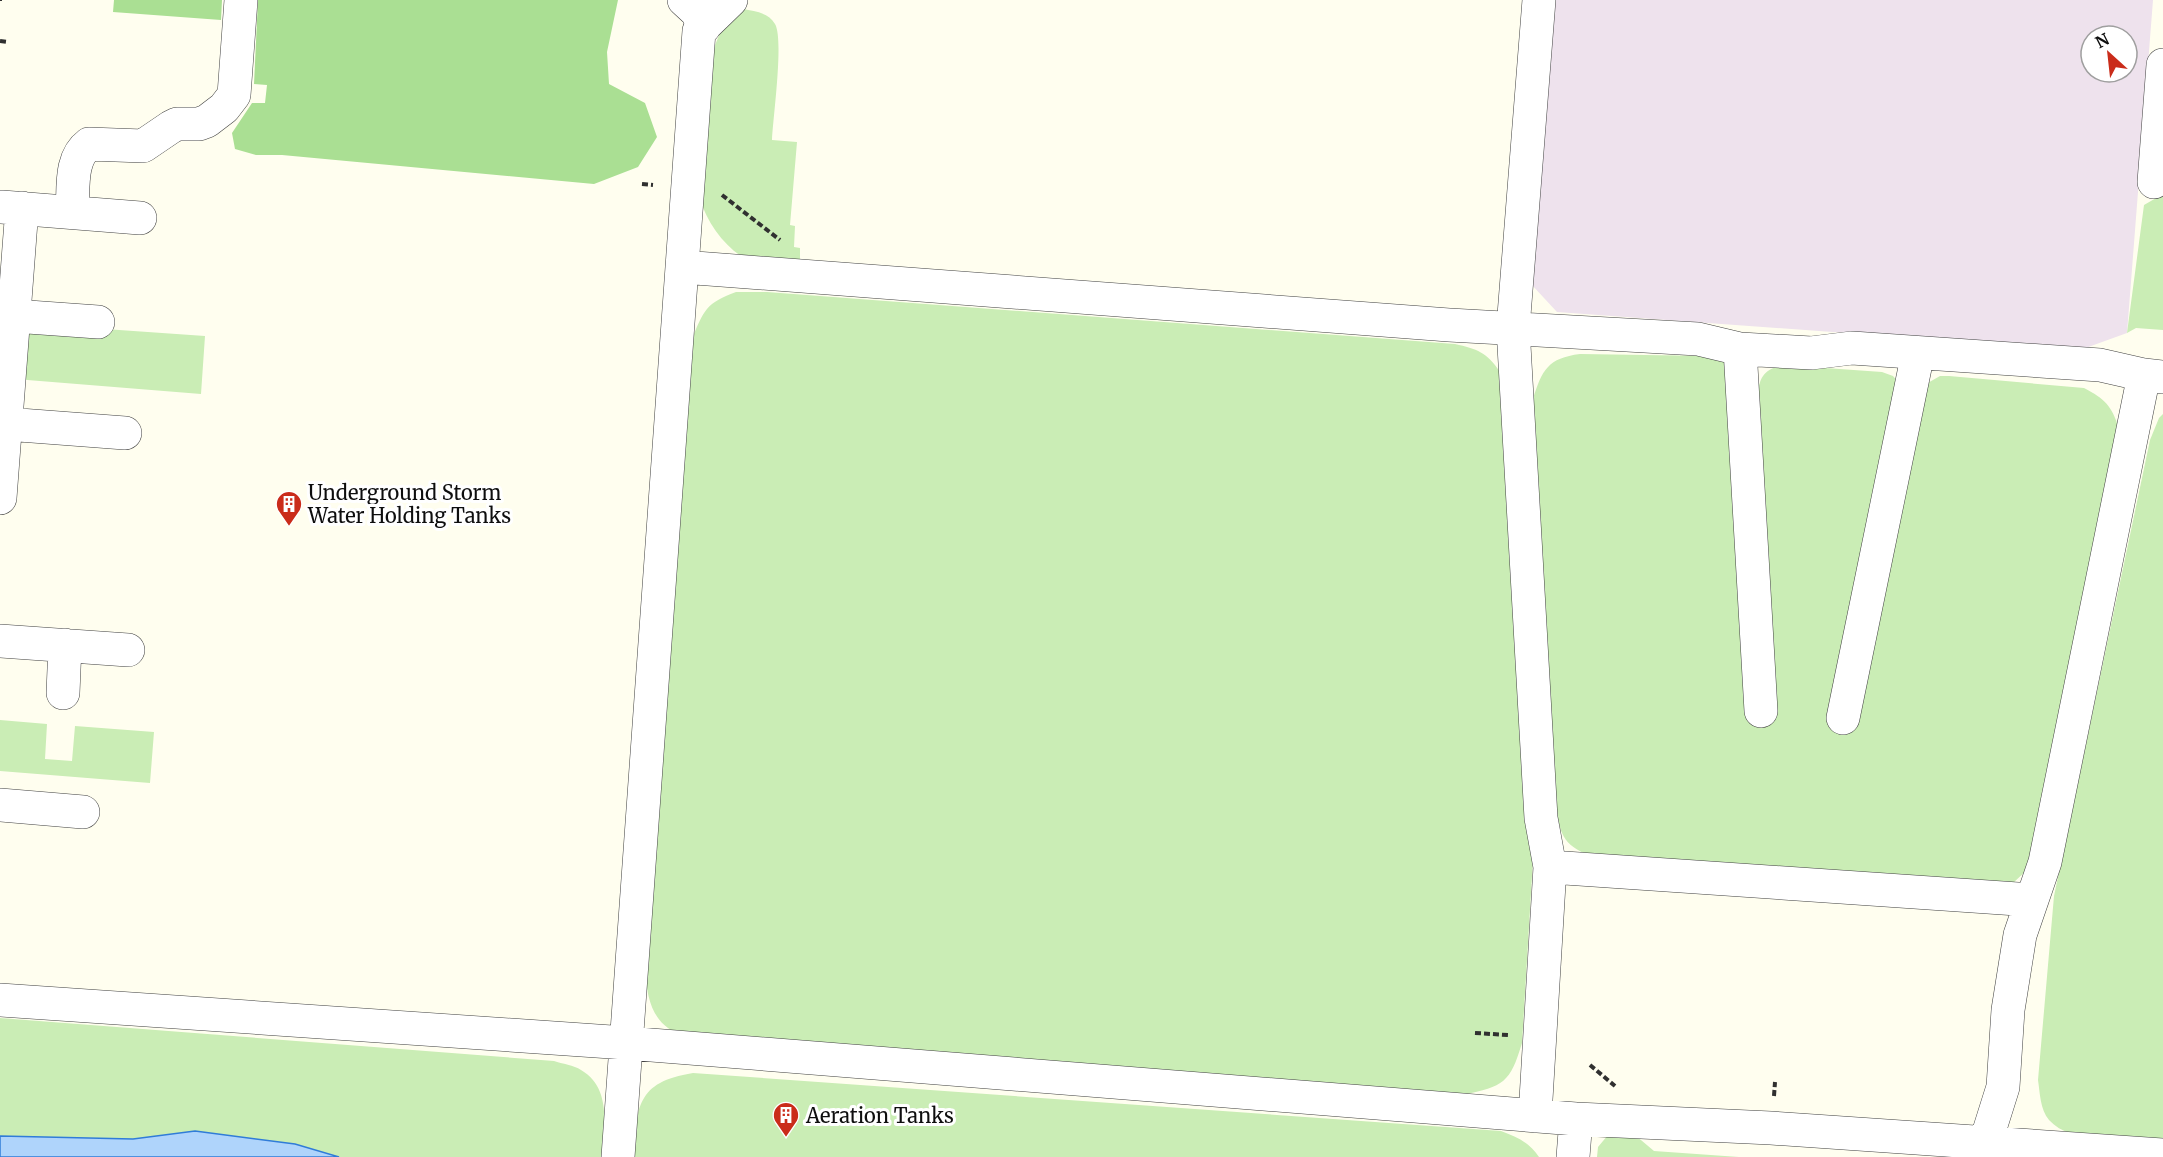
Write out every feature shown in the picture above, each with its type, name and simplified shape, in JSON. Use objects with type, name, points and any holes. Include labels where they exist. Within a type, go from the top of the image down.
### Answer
[{"type":"lane","points":[[72,212],[75,168],[82,149],[89,144],[143,146],[171,127],[207,121],[224,108],[234,95],[241,0]]},
{"type":"lane","points":[[684,0],[697,12],[704,27]]},
{"type":"lane","points":[[618,1157],[699,31],[731,0]]},
{"type":"lane","points":[[1529,1],[1514,328],[1541,818],[1551,867],[1536,1116]]},
{"type":"lane","points":[[2154,182],[2163,66]]},
{"type":"lane","points":[[0,498],[14,316],[11,208],[140,218]]},
{"type":"lane","points":[[682,267],[1514,328],[1698,339],[1740,349],[1810,353],[1852,348],[2100,365],[2153,376],[2045,862],[2020,935],[2008,1010],[2003,1087],[1984,1149]]},
{"type":"lane","points":[[14,316],[98,322]]},
{"type":"lane","points":[[1740,349],[1761,711]]},
{"type":"lane","points":[[1843,718],[1918,353]]},
{"type":"lane","points":[[6,424],[125,434]]},
{"type":"lane","points":[[0,641],[128,650]]},
{"type":"lane","points":[[63,693],[65,645]]},
{"type":"lane","points":[[0,805],[83,812]]},
{"type":"lane","points":[[1551,867],[2032,900]]},
{"type":"lane","points":[[0,1000],[626,1043],[1576,1119],[1771,1128],[1984,1149],[2163,1155]]},
{"type":"lane","points":[[1573,1157],[1576,1119]]},
{"type":"path","points":[[0,41],[8,42]]},
{"type":"path","points":[[1475,1033],[1517,1036]]},
{"type":"path","points":[[1590,1065],[1617,1087]]},
{"type":"shaded area","points":[[1551,0],[2153,0],[2127,333],[2080,350],[1557,312],[1531,284]]},
{"type":"green space","points":[[114,0],[222,0],[221,20],[113,12]]},
{"type":"green space","points":[[258,0],[618,0],[607,52],[609,84],[645,103],[657,137],[638,167],[594,184],[282,155],[256,155],[235,149],[232,133],[252,103],[265,103],[267,85],[254,84]]},
{"type":"green space","points":[[743,9],[769,17],[775,24],[777,32],[778,61],[772,140],[797,142],[790,225],[795,226],[794,247],[800,248],[800,264],[744,258],[736,253],[717,232],[700,199],[711,55],[722,28]]},
{"type":"green space","points":[[2163,194],[2163,330],[2136,328],[2127,333],[2144,205]]},
{"type":"green space","points":[[736,292],[767,292],[1455,344],[1475,350],[1491,360],[1500,372],[1533,859],[1522,1043],[1509,1075],[1503,1081],[1488,1089],[1463,1095],[690,1038],[673,1031],[662,1023],[650,1003],[645,972],[692,339],[707,309],[718,300]]},
{"type":"green space","points":[[19,323],[205,336],[201,394],[15,379]]},
{"type":"green space","points":[[1580,354],[1710,356],[1725,359],[1757,396],[1764,375],[1771,369],[1783,365],[1882,372],[1893,376],[1898,382],[1926,384],[1940,376],[1949,376],[2084,388],[2106,404],[2119,428],[2027,870],[2013,883],[1595,858],[1577,849],[1566,840],[1562,833],[1556,806],[1533,399],[1543,373],[1553,362]]},
{"type":"green space","points":[[2163,414],[2163,1144],[2103,1141],[2072,1134],[2059,1128],[2049,1120],[2044,1111],[2038,1080],[2054,896],[2150,440]]},
{"type":"green space","points":[[0,720],[47,724],[45,759],[72,761],[75,726],[154,732],[150,783],[0,771]]},
{"type":"green space","points":[[0,1018],[554,1061],[578,1068],[598,1087],[604,1109],[602,1157],[0,1157]]},
{"type":"green space","points":[[693,1073],[1501,1131],[1531,1147],[1539,1157],[633,1157],[639,1111],[650,1090],[674,1077]]},
{"type":"green space","points":[[1608,1135],[1635,1135],[1654,1151],[1739,1157],[1597,1157],[1598,1147]]},
{"type":"water","points":[[195,1131],[295,1144],[339,1157],[0,1157],[0,1136],[133,1139]]},
{"type":"place","name":"Underground Storm Water Holding Tanks","points":[[289,527]]},
{"type":"place","name":"Aeration Tanks","points":[[786,1138]]}]
